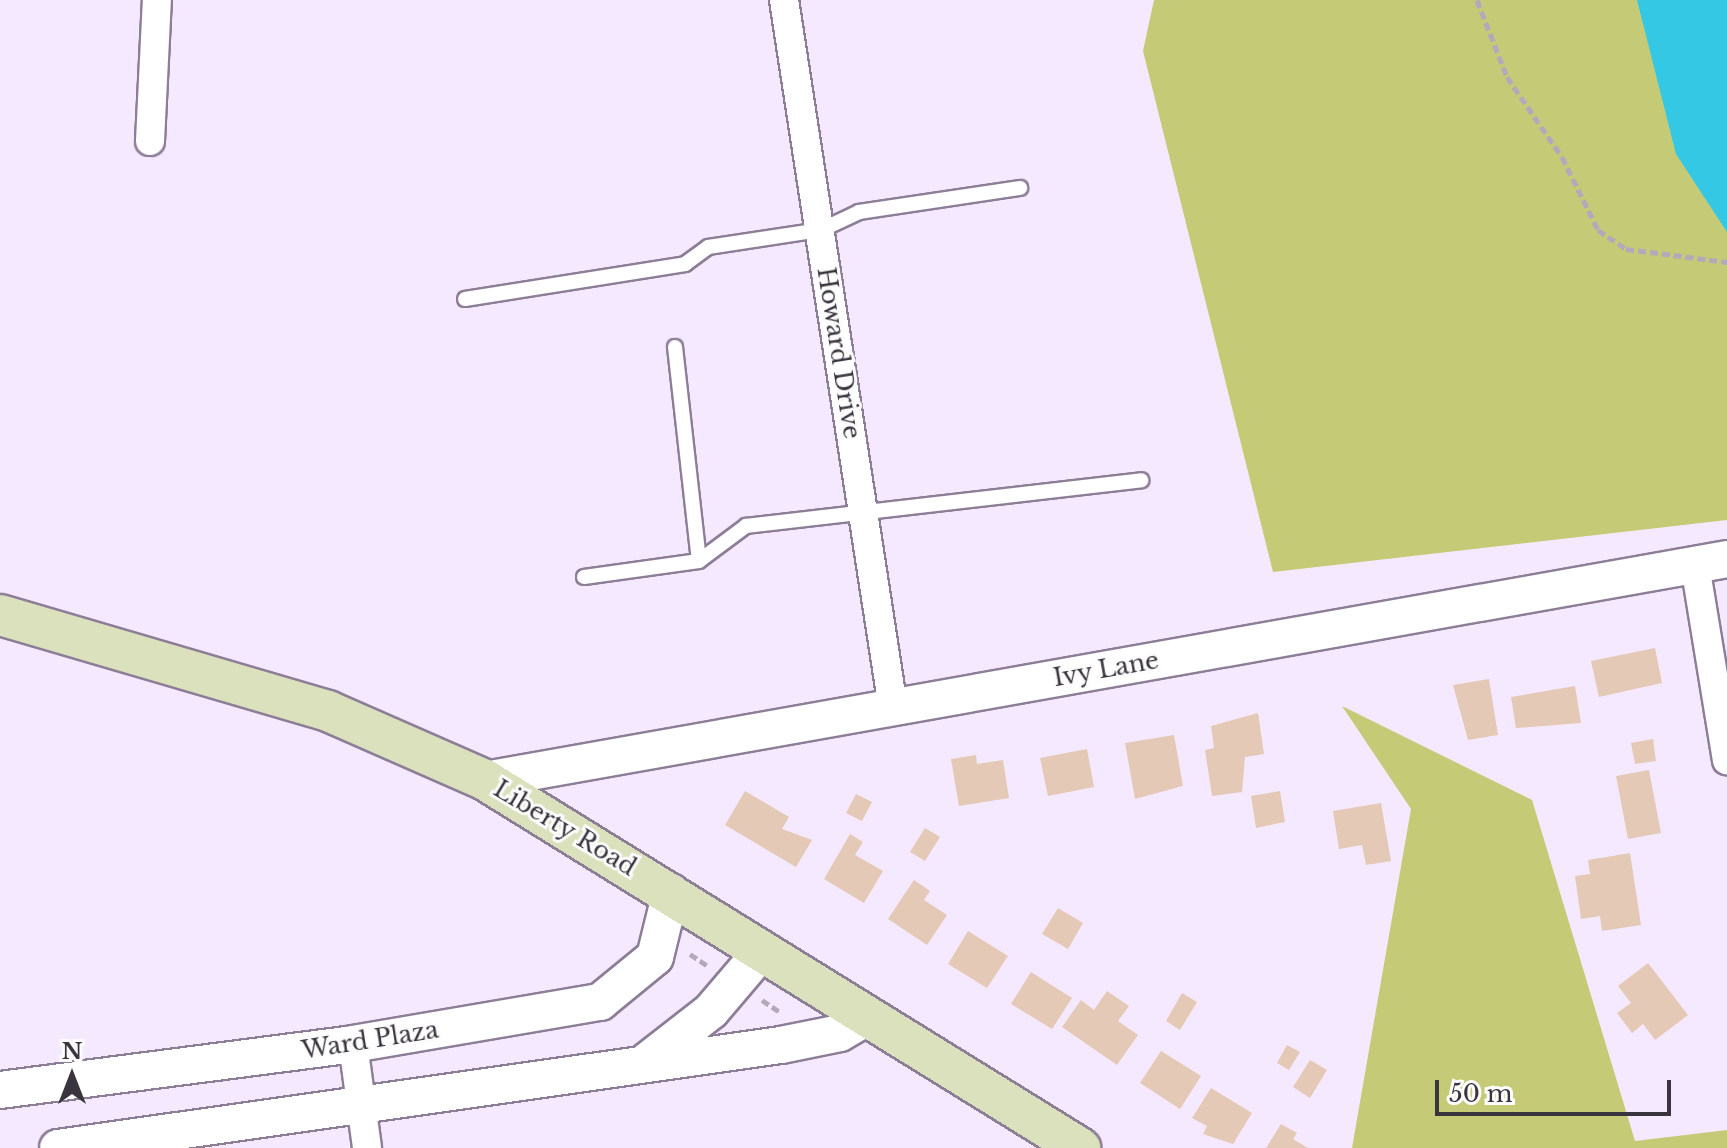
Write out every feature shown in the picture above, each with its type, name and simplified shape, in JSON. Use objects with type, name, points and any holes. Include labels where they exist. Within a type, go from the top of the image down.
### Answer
[{"type":"main road","name":"Liberty Road","points":[[0,615],[270,691],[485,780],[671,892],[1080,1148]]},
{"type":"street","points":[[150,141],[157,0]]},
{"type":"street","name":"Howard Drive","points":[[784,0],[893,707]]},
{"type":"street","points":[[1711,562],[1727,760]]},
{"type":"street","name":"Ivy Lane","points":[[485,780],[1711,562]]},
{"type":"street","name":"Ward Plaza","points":[[0,1090],[353,1044],[611,997],[655,957],[671,892]]},
{"type":"street","points":[[635,1067],[711,1011],[763,950]]},
{"type":"street","points":[[58,1148],[811,1040],[869,1016]]},
{"type":"street","points":[[353,1044],[367,1148]]},
{"type":"lane","points":[[465,299],[685,264],[708,247],[821,230],[859,212],[1020,188]]},
{"type":"lane","points":[[675,347],[699,561]]},
{"type":"lane","points":[[584,577],[699,561],[746,526],[863,509],[949,507],[1141,480]]},
{"type":"path","points":[[1477,0],[1507,77],[1562,157],[1598,230],[1626,249],[1727,262]]},
{"type":"green space","points":[[1154,0],[1727,0],[1727,520],[1273,572],[1143,51]]},
{"type":"green space","points":[[1342,706],[1532,800],[1635,1141],[1727,1130],[1727,1148],[1352,1148],[1411,809]]},
{"type":"water","points":[[1637,0],[1727,0],[1727,232],[1676,154]]},
{"type":"building","points":[[1655,648],[1662,683],[1599,697],[1591,661]]},
{"type":"building","points":[[1489,679],[1498,735],[1468,740],[1453,685]]},
{"type":"building","points":[[1575,686],[1581,723],[1516,728],[1511,697]]},
{"type":"building","points":[[1258,713],[1264,754],[1245,757],[1242,792],[1212,796],[1205,750],[1214,748],[1211,726]]},
{"type":"building","points":[[1174,735],[1183,786],[1135,799],[1125,743]]},
{"type":"building","points":[[1653,739],[1656,761],[1635,764],[1631,743]]},
{"type":"building","points":[[1087,749],[1094,787],[1048,796],[1040,758]]},
{"type":"building","points":[[976,755],[977,764],[1003,760],[1009,798],[959,806],[951,759]]},
{"type":"building","points":[[1649,770],[1661,833],[1628,839],[1616,776]]},
{"type":"building","points":[[745,791],[789,817],[782,829],[812,840],[796,867],[725,825]]},
{"type":"building","points":[[1280,791],[1285,822],[1256,828],[1251,796]]},
{"type":"building","points":[[856,794],[872,802],[862,821],[846,813]]},
{"type":"building","points":[[1381,803],[1391,861],[1366,865],[1362,845],[1339,849],[1333,811]]},
{"type":"building","points":[[925,828],[940,837],[925,861],[910,852]]},
{"type":"building","points":[[850,834],[863,842],[855,855],[883,871],[864,903],[824,879]]},
{"type":"building","points":[[1630,853],[1641,925],[1602,931],[1600,916],[1581,919],[1575,876],[1590,874],[1588,860]]},
{"type":"building","points":[[914,880],[930,891],[924,900],[947,915],[927,945],[888,919]]},
{"type":"building","points":[[1058,908],[1083,923],[1068,949],[1042,934]]},
{"type":"building","points":[[968,931],[1008,956],[987,988],[948,964]]},
{"type":"building","points":[[1648,963],[1688,1015],[1655,1040],[1643,1024],[1632,1033],[1617,1013],[1631,1003],[1618,986]]},
{"type":"building","points":[[1031,972],[1072,998],[1052,1029],[1011,1004]]},
{"type":"building","points":[[1107,991],[1129,1006],[1118,1021],[1138,1035],[1117,1065],[1062,1027],[1081,1000],[1094,1010]]},
{"type":"building","points":[[1182,993],[1197,1002],[1180,1030],[1166,1021]]},
{"type":"building","points":[[1287,1045],[1300,1052],[1289,1070],[1277,1063]]},
{"type":"building","points":[[1161,1051],[1201,1076],[1180,1109],[1140,1083]]},
{"type":"building","points":[[1310,1060],[1327,1070],[1310,1098],[1293,1087]]},
{"type":"building","points":[[1211,1088],[1252,1113],[1233,1144],[1203,1134],[1207,1126],[1192,1118]]},
{"type":"building","points":[[1281,1124],[1297,1133],[1293,1139],[1308,1148],[1266,1148]]}]
